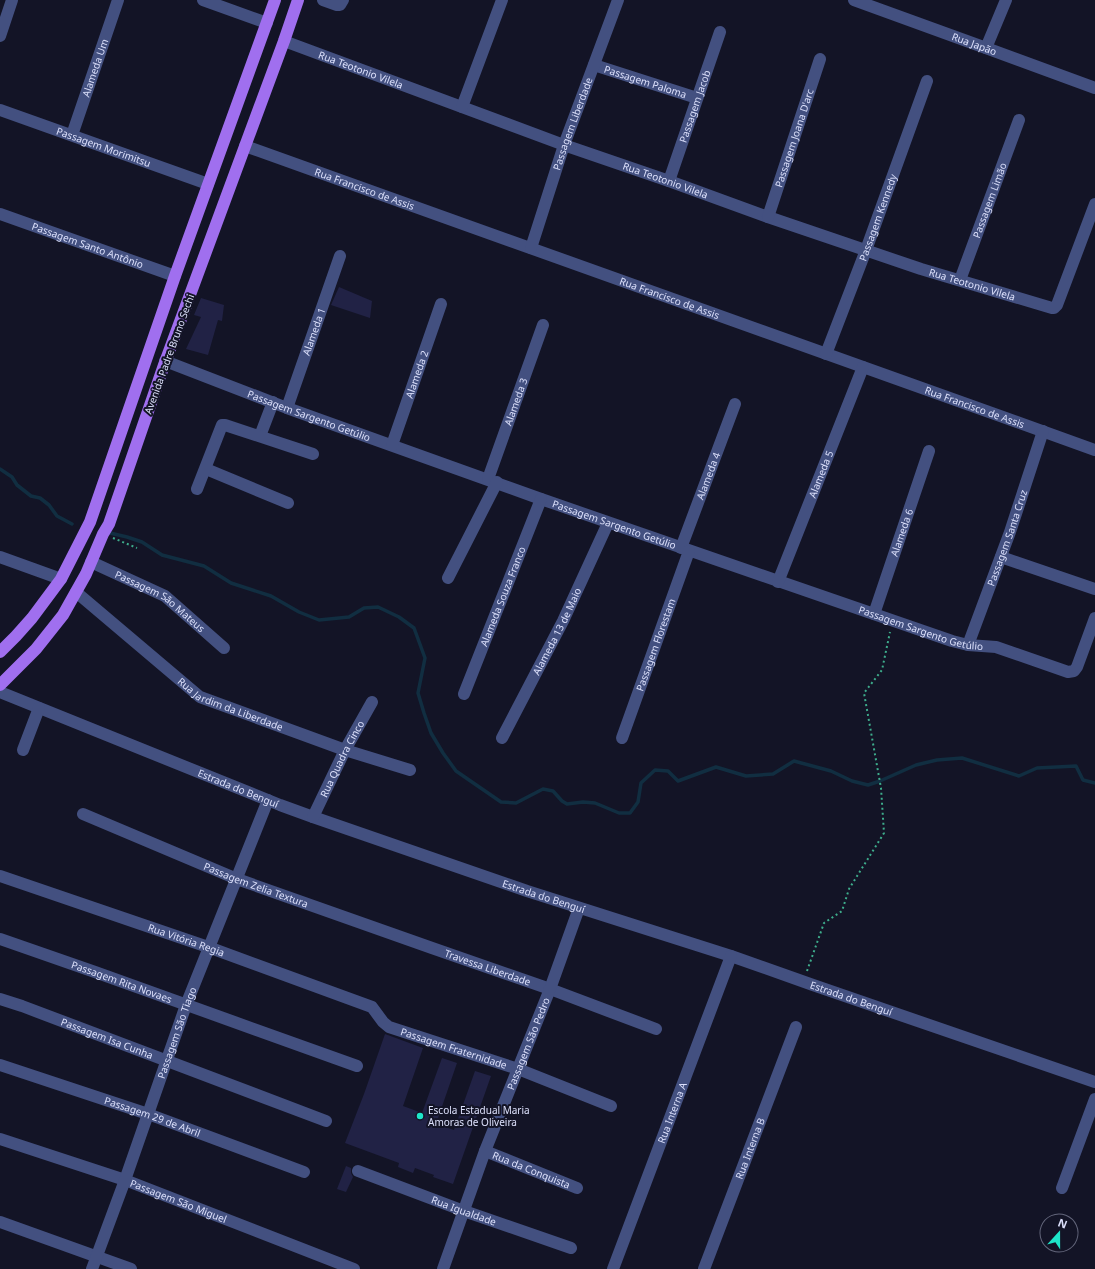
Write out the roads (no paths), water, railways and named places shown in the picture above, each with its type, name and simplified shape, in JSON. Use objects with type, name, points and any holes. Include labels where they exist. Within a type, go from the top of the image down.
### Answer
[{"type":"main road","name":"Avenida Padre Bruno Sechi","points":[[0,652],[32,618],[58,578],[90,522],[175,276],[275,0]]},
{"type":"main road","name":"Avenida Padre Bruno Sechi","points":[[0,685],[36,649],[62,615],[76,592],[109,524],[165,360],[298,0]]},
{"type":"street","points":[[0,36],[12,0]]},
{"type":"street","name":"Alameda Um","points":[[72,135],[118,0]]},
{"type":"street","points":[[203,0],[267,23]]},
{"type":"street","points":[[323,0],[337,5],[343,0]]},
{"type":"street","points":[[462,107],[502,0]]},
{"type":"street","name":"Passagem Liberdade","points":[[531,248],[564,145],[618,0]]},
{"type":"street","name":"Rua Japão","points":[[854,0],[1095,88]]},
{"type":"street","points":[[986,48],[1006,0]]},
{"type":"street","name":"Passagem Jacob","points":[[669,181],[720,32]]},
{"type":"street","name":"Rua Teotonio Vilela","points":[[284,41],[564,145],[768,217],[921,269],[1052,308],[1056,305],[1094,210]]},
{"type":"street","name":"Passagem Joana D'arc","points":[[768,217],[820,59]]},
{"type":"street","name":"Passagem Paloma","points":[[594,66],[697,98]]},
{"type":"street","name":"Passagem Kennedy","points":[[826,354],[866,250],[927,81]]},
{"type":"street","name":"Passagem Morimitsu","points":[[0,110],[208,184]]},
{"type":"street","name":"Passagem Limão","points":[[960,280],[1020,120]]},
{"type":"street","name":"Rua Francisco de Assis","points":[[245,146],[1095,450]]},
{"type":"street","name":"Passagem Santo Antônio","points":[[0,215],[175,276]]},
{"type":"street","name":"Alameda 1","points":[[287,408],[340,256]]},
{"type":"street","name":"Alameda 2","points":[[392,445],[442,304]]},
{"type":"street","name":"Alameda 3","points":[[448,578],[492,481],[543,325]]},
{"type":"street","name":"Passagem Sargento Getúlio","points":[[165,360],[287,408],[608,523],[952,641],[968,645],[996,647],[1068,672],[1074,671],[1077,667],[1095,618]]},
{"type":"street","name":"Alameda 5","points":[[778,582],[863,367]]},
{"type":"street","points":[[260,436],[273,402]]},
{"type":"street","name":"Alameda 4","points":[[685,549],[735,404]]},
{"type":"street","points":[[197,490],[222,425],[225,424],[313,454]]},
{"type":"street","name":"Passagem Santa Cruz","points":[[968,645],[1010,532],[1043,431]]},
{"type":"street","name":"Alameda 6","points":[[874,614],[929,451]]},
{"type":"street","points":[[206,469],[288,503]]},
{"type":"street","name":"Alameda Souza Franco","points":[[464,694],[541,499]]},
{"type":"street","name":"Alameda 13 de Maio","points":[[502,738],[562,621],[608,523]]},
{"type":"street","name":"Passagem Florestam","points":[[622,738],[685,549]]},
{"type":"street","points":[[0,557],[58,578]]},
{"type":"street","points":[[1001,557],[1095,589]]},
{"type":"street","name":"Passagem São Mateus","points":[[91,562],[166,596],[224,648]]},
{"type":"street","name":"Rua Jardim da Liberdade","points":[[76,592],[200,697],[345,750],[410,770]]},
{"type":"street","name":"Estrada do Benguí","points":[[0,692],[313,817],[579,908],[731,956],[1095,1082]]},
{"type":"street","name":"Rua Quadra Cinco","points":[[313,817],[345,750],[372,702]]},
{"type":"street","points":[[23,750],[39,708]]},
{"type":"street","name":"Passagem São Tiago","points":[[92,1269],[125,1180],[186,1005],[208,947],[238,879],[268,800]]},
{"type":"street","name":"Passagem Zelia Textura","points":[[83,814],[238,879],[432,948]]},
{"type":"street","name":"Rua Vitória Regia","points":[[0,876],[208,947],[372,1007]]},
{"type":"street","name":"Passagem São Pedro","points":[[443,1269],[485,1151],[550,989],[579,908]]},
{"type":"street","name":"Passagem Rita Novaes","points":[[0,939],[357,1066]]},
{"type":"street","name":"Travessa Liberdade","points":[[432,948],[550,989],[656,1029]]},
{"type":"street","name":"Rua Interna A","points":[[613,1269],[731,956]]},
{"type":"street","name":"Passagem Isa Cunha","points":[[0,999],[326,1121]]},
{"type":"street","name":"Passagem Fraternidade","points":[[372,1007],[383,1022],[389,1027],[518,1070],[611,1106]]},
{"type":"street","name":"Rua Interna B","points":[[704,1269],[796,1027]]},
{"type":"street","name":"Passagem 29 de Abril","points":[[0,1065],[148,1114],[304,1172]]},
{"type":"street","points":[[1062,1188],[1095,1099]]},
{"type":"street","name":"Passagem São Miguel","points":[[0,1139],[125,1180],[354,1269]]},
{"type":"street","name":"Rua da Conquista","points":[[485,1151],[577,1188]]},
{"type":"street","name":"Rua Igualdade","points":[[358,1171],[571,1248]]},
{"type":"street","points":[[0,1222],[131,1269]]},
{"type":"waterway","points":[[0,469],[12,477],[17,485],[31,496],[40,498],[49,505],[57,516],[72,524]]},
{"type":"waterway","points":[[110,533],[142,542],[162,555],[204,566],[231,583],[271,596],[299,612],[319,620],[349,617],[364,608],[378,607],[399,617],[414,628],[425,658],[418,693],[431,733],[456,771],[501,802],[516,803],[543,789],[553,791],[562,801],[567,804],[583,802],[595,803],[619,813],[630,813],[638,802],[641,783],[655,770],[668,771],[678,781],[716,767],[746,776],[773,774],[794,761],[831,771],[852,781],[868,785],[916,765],[937,760],[962,758],[1019,776],[1037,768],[1076,766],[1083,780],[1095,783]]},
{"type":"place","name":"Escola Estadual Maria Amoras de Oliveira","points":[[420,1116]]}]
